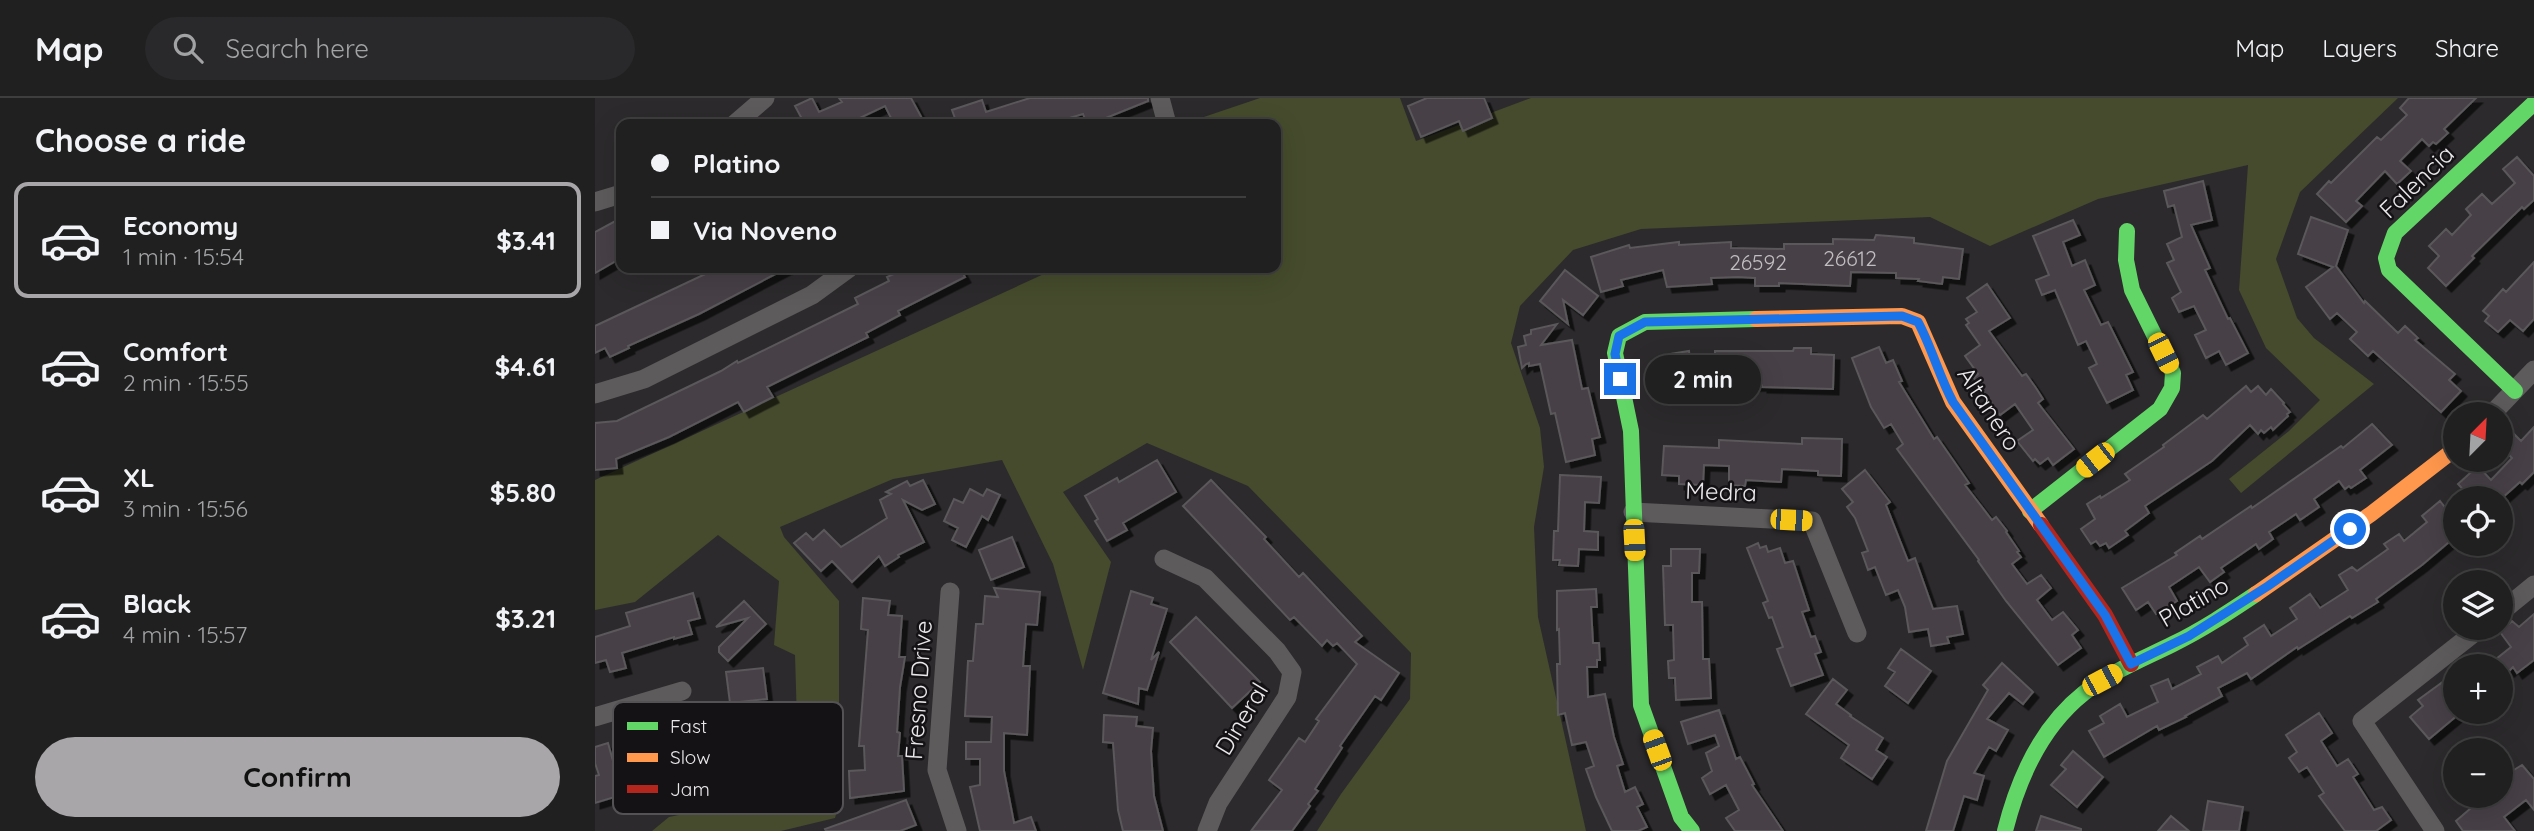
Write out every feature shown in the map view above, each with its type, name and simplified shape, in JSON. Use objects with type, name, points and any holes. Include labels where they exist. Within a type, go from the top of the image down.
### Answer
[{"type":"street","points":[[741,119],[765,98]]},
{"type":"street","points":[[1160,98],[1166,119]]},
{"type":"street","name":"Falencia","points":[[2515,391],[2389,270],[2386,258],[2395,233],[2534,103]]},
{"type":"street","points":[[595,202],[616,196]]},
{"type":"street","points":[[2030,511],[2160,410],[2172,387],[2173,373],[2132,290],[2126,260],[2127,231]]},
{"type":"street","points":[[595,394],[625,387],[656,373],[812,295],[842,273]]},
{"type":"street","name":"Altanero","points":[[1633,512],[1630,431],[1615,354],[1619,336],[1645,322],[1902,316],[1918,322],[1928,341],[1938,375],[1953,402],[2105,615],[2131,664]]},
{"type":"street","points":[[2504,402],[2534,370]]},
{"type":"street","name":"Platino","points":[[2005,831],[2011,801],[2025,769],[2043,738],[2070,705],[2102,680],[2189,636],[2268,586],[2411,485],[2443,459]]},
{"type":"street","points":[[1633,512],[1641,705],[1681,817],[1692,831]]},
{"type":"street","name":"Medra","points":[[1633,512],[1812,521],[1857,633]]},
{"type":"street","name":"Dineral","points":[[1164,559],[1205,579],[1277,651],[1292,672],[1287,697],[1218,803],[1207,831]]},
{"type":"street","points":[[2513,603],[2534,586]]},
{"type":"street","name":"Fresno Drive","points":[[950,592],[937,770],[957,831]]},
{"type":"street","points":[[2435,831],[2362,722],[2465,640]]},
{"type":"street","points":[[645,702],[681,691]]},
{"type":"street","points":[[595,717],[613,712]]},
{"type":"green space","points":[[1260,98],[1400,98],[1416,141],[1531,98],[2398,98],[2300,192],[2276,259],[2297,318],[2314,338],[2374,384],[2241,493],[2229,479],[2289,431],[2320,400],[2266,348],[2239,290],[2248,165],[2098,199],[1990,246],[1930,217],[1641,229],[1573,250],[1520,306],[1511,343],[1540,428],[1544,467],[1534,527],[1538,617],[1586,831],[1317,831],[1410,699],[1411,653],[1248,486],[1147,443],[1063,492],[1111,562],[1083,670],[1053,564],[1002,460],[893,479],[780,527],[784,537],[839,601],[839,702],[796,702],[795,655],[774,645],[779,581],[718,535],[635,602],[595,610],[595,480],[1046,273],[1281,273],[1281,119],[1198,119]]},
{"type":"green space","points":[[684,814],[836,814],[835,818],[781,831],[652,831],[669,817]]},
{"type":"building","points":[[812,98],[819,112],[842,102],[839,98],[911,98],[922,119],[892,119],[885,106],[858,119],[802,119],[795,106]]},
{"type":"building","points":[[1030,98],[1148,98],[1148,101],[1103,119],[1085,119],[1083,114],[1066,119],[955,119],[952,110],[982,100],[986,112]]},
{"type":"building","points":[[1427,98],[1484,98],[1492,118],[1463,131],[1459,121],[1421,137],[1408,106]]},
{"type":"building","points":[[2409,98],[2476,98],[2444,129],[2448,133],[2436,144],[2433,142],[2429,146],[2422,139],[2400,161],[2411,171],[2397,184],[2385,171],[2356,201],[2362,206],[2346,222],[2317,194],[2377,137],[2381,140],[2407,115],[2400,108]]},
{"type":"building","points":[[2517,157],[2534,176],[2534,200],[2524,209],[2522,207],[2446,286],[2428,268],[2439,256],[2429,246],[2446,229],[2452,235],[2471,215],[2466,209],[2482,194],[2492,204],[2515,183],[2503,169]]},
{"type":"building","points":[[2203,181],[2212,220],[2191,225],[2210,268],[2205,270],[2228,319],[2230,318],[2248,353],[2226,365],[2219,351],[2206,358],[2195,335],[2206,330],[2194,306],[2179,312],[2172,298],[2181,292],[2167,263],[2174,260],[2167,244],[2182,237],[2174,205],[2168,207],[2164,191]]},
{"type":"building","points":[[2311,217],[2348,230],[2336,266],[2364,303],[2365,301],[2398,333],[2405,326],[2418,338],[2415,340],[2455,374],[2449,380],[2461,391],[2451,402],[2443,402],[2441,412],[2373,351],[2368,356],[2350,339],[2357,332],[2337,313],[2330,319],[2306,287],[2333,267],[2298,254]]},
{"type":"building","points":[[2073,220],[2080,235],[2063,242],[2072,266],[2085,260],[2095,285],[2084,290],[2101,325],[2108,322],[2133,372],[2126,375],[2133,390],[2107,403],[2089,368],[2097,364],[2086,341],[2078,345],[2055,290],[2042,295],[2036,280],[2049,275],[2033,236]]},
{"type":"building","points":[[616,221],[616,261],[595,273],[595,232]]},
{"type":"building","points":[[1876,235],[1914,238],[1914,243],[1963,249],[1959,279],[1943,277],[1942,284],[1896,278],[1896,273],[1851,272],[1850,286],[1779,283],[1779,286],[1755,286],[1755,278],[1738,277],[1711,278],[1712,284],[1667,287],[1663,270],[1621,280],[1623,286],[1601,292],[1591,257],[1629,245],[1630,248],[1679,242],[1679,245],[1731,242],[1731,248],[1784,249],[1784,244],[1833,244],[1833,239],[1874,240]]},
{"type":"building","points":[[2534,262],[2534,319],[2523,331],[2510,320],[2498,332],[2485,321],[2489,316],[2483,311],[2503,289],[2506,292]]},
{"type":"building","points":[[1565,270],[1598,296],[1583,315],[1563,300],[1568,324],[1540,301]]},
{"type":"building","points":[[707,273],[777,273],[610,357],[605,348],[595,353],[595,326]]},
{"type":"building","points":[[896,273],[963,273],[965,277],[898,311],[900,315],[866,333],[868,337],[767,387],[773,397],[744,412],[738,402],[669,437],[616,459],[617,468],[595,470],[595,423],[617,421],[858,304],[855,298],[889,281],[887,277]]},
{"type":"building","points":[[1987,284],[2010,318],[1989,331],[2022,376],[2026,374],[2043,399],[2038,403],[2074,449],[2053,465],[2048,458],[2040,464],[2035,459],[2033,461],[2017,441],[2033,430],[2015,404],[2000,415],[1974,378],[1978,374],[1965,356],[1980,345],[1966,325],[1969,323],[1966,319],[1977,312],[1967,298]]},
{"type":"building","points":[[1557,324],[1541,345],[1572,340],[1582,389],[1588,388],[1600,437],[1592,439],[1595,455],[1566,462],[1555,413],[1551,414],[1540,364],[1529,366],[1529,363],[1522,368],[1518,347],[1526,345],[1524,336],[1531,334],[1531,330]]},
{"type":"building","points":[[1879,347],[1886,363],[1893,360],[1902,381],[1899,382],[1934,439],[1937,437],[1969,483],[1965,485],[1992,520],[1996,517],[2007,531],[2021,557],[2012,564],[2027,584],[2041,575],[2051,588],[2037,600],[2052,620],[2063,612],[2078,630],[2072,635],[2081,648],[2058,665],[2006,601],[1897,449],[1903,444],[1891,424],[1884,428],[1871,407],[1852,358]]},
{"type":"building","points":[[1794,348],[1811,348],[1811,354],[1834,355],[1833,389],[1762,385],[1694,389],[1654,397],[1651,371],[1667,369],[1666,358],[1671,357],[1670,354],[1689,351],[1690,360],[1715,359],[1715,351],[1793,351]]},
{"type":"building","points":[[2246,386],[2251,392],[2258,386],[2266,395],[2271,389],[2290,412],[2288,416],[2273,430],[2271,427],[2264,433],[2261,430],[2258,434],[2250,425],[2212,461],[2145,506],[2149,513],[2125,531],[2128,535],[2109,548],[2106,543],[2100,546],[2096,541],[2091,544],[2081,529],[2095,519],[2087,504],[2130,480],[2125,474],[2203,415],[2207,419]]},
{"type":"building","points":[[2372,424],[2392,445],[2360,470],[2366,478],[2345,489],[2339,481],[2314,499],[2319,507],[2300,520],[2296,514],[2269,532],[2273,539],[2259,549],[2256,544],[2221,568],[2224,572],[2210,582],[2199,567],[2169,587],[2177,601],[2156,614],[2148,602],[2136,610],[2122,588],[2177,555],[2175,553],[2200,536],[2202,539],[2251,506],[2252,508],[2341,446],[2343,448]]},
{"type":"building","points":[[2534,427],[2534,472],[2522,484],[2520,482],[2513,488],[2513,486],[2458,484],[2471,472],[2484,472],[2491,480],[2499,472],[2513,472],[2513,433],[2521,441]]},
{"type":"building","points":[[1802,438],[1842,439],[1841,476],[1818,475],[1818,471],[1782,469],[1781,482],[1746,480],[1745,486],[1729,485],[1729,466],[1704,465],[1703,485],[1679,484],[1679,476],[1662,475],[1664,446],[1719,448],[1719,440],[1802,444]]},
{"type":"building","points":[[1157,460],[1176,492],[1123,523],[1127,530],[1107,541],[1085,496],[1117,478],[1119,482]]},
{"type":"building","points":[[1865,470],[1890,502],[1886,505],[1908,561],[1915,558],[1933,609],[1957,606],[1963,634],[1947,637],[1949,643],[1931,646],[1928,629],[1909,632],[1905,607],[1898,590],[1886,595],[1875,567],[1868,570],[1862,553],[1868,551],[1855,518],[1847,507],[1853,502],[1842,489]]},
{"type":"building","points":[[1560,475],[1601,477],[1599,503],[1585,502],[1584,531],[1598,532],[1598,550],[1579,549],[1578,566],[1559,565],[1560,560],[1553,560],[1554,531],[1558,531]]},
{"type":"building","points":[[923,480],[935,504],[922,510],[903,500],[924,542],[898,555],[899,557],[885,566],[879,556],[852,582],[832,561],[821,571],[794,543],[806,533],[813,540],[824,530],[841,547],[887,518],[880,500],[891,494],[886,492],[907,481],[910,486]]},
{"type":"building","points":[[1211,480],[1266,537],[1264,539],[1299,577],[1303,573],[1362,636],[1355,642],[1399,673],[1381,700],[1375,696],[1340,746],[1342,748],[1315,789],[1318,791],[1308,804],[1310,806],[1292,831],[1251,831],[1282,790],[1269,780],[1299,738],[1305,742],[1319,721],[1316,719],[1357,664],[1337,643],[1333,646],[1327,640],[1322,646],[1294,617],[1290,620],[1183,506]]},
{"type":"building","points":[[970,489],[983,496],[987,489],[1000,495],[988,520],[982,516],[966,547],[952,540],[958,528],[944,521],[954,499],[963,503]]},
{"type":"building","points":[[2440,501],[2443,505],[2443,547],[2376,599],[2378,602],[2352,618],[2350,616],[2298,649],[2297,647],[2251,679],[2247,673],[2218,688],[2222,696],[2186,717],[2159,730],[2157,726],[2104,757],[2089,731],[2104,723],[2100,716],[2120,704],[2127,717],[2158,702],[2151,686],[2168,679],[2172,689],[2201,674],[2197,667],[2218,656],[2222,663],[2248,645],[2244,638],[2264,625],[2271,636],[2297,619],[2290,608],[2310,594],[2320,608],[2348,590],[2339,575],[2352,567],[2357,571],[2388,549],[2384,544],[2399,534],[2404,541],[2427,522],[2422,516]]},
{"type":"building","points":[[1012,537],[1024,567],[991,580],[979,550]]},
{"type":"building","points":[[1758,543],[1760,548],[1766,546],[1768,552],[1780,548],[1785,563],[1793,561],[1809,610],[1802,612],[1811,637],[1815,636],[1821,652],[1815,654],[1823,675],[1791,686],[1777,649],[1783,647],[1772,617],[1769,618],[1763,603],[1768,601],[1747,548]]},
{"type":"building","points":[[1671,549],[1700,549],[1699,573],[1692,573],[1692,602],[1702,602],[1703,659],[1709,659],[1711,698],[1676,700],[1675,678],[1669,678],[1668,661],[1674,660],[1673,625],[1665,625],[1663,566],[1671,566]]},
{"type":"building","points":[[994,588],[1040,592],[1037,625],[1026,624],[1023,666],[1030,666],[1027,735],[1004,733],[1004,771],[1014,823],[1031,817],[1036,831],[980,831],[970,787],[980,785],[980,759],[966,759],[966,742],[991,742],[992,717],[965,716],[968,661],[973,661],[976,624],[983,624],[985,596],[998,597]]},
{"type":"building","points":[[1596,589],[1597,607],[1591,607],[1593,643],[1599,643],[1600,660],[1597,660],[1597,667],[1587,667],[1588,697],[1605,694],[1623,764],[1617,766],[1625,792],[1635,787],[1643,804],[1637,807],[1647,827],[1638,831],[1612,831],[1586,769],[1594,766],[1586,742],[1572,745],[1565,713],[1558,715],[1557,664],[1560,664],[1557,591]]},
{"type":"building","points":[[1131,591],[1153,598],[1151,604],[1167,609],[1151,660],[1159,652],[1147,690],[1139,688],[1138,704],[1103,693]]},
{"type":"building","points":[[693,593],[700,618],[688,621],[692,634],[622,653],[626,668],[610,672],[606,660],[595,663],[595,637],[630,626],[626,613]]},
{"type":"building","points":[[863,598],[890,601],[888,615],[902,616],[899,657],[905,657],[897,732],[900,733],[898,756],[902,756],[904,791],[850,798],[849,771],[865,770],[864,746],[859,746],[868,630],[861,629]]},
{"type":"building","points":[[744,601],[766,624],[728,661],[719,652],[719,647],[748,618],[716,627]]},
{"type":"building","points":[[2534,614],[2534,660],[2517,673],[2513,667],[2513,654],[2502,654],[2511,647],[2506,640],[2513,640],[2513,622],[2519,627]]},
{"type":"building","points":[[1196,617],[1260,682],[1232,708],[1170,642]]},
{"type":"building","points":[[1901,649],[1931,671],[1908,703],[1885,686],[1895,672],[1888,668]]},
{"type":"building","points":[[2002,663],[2033,692],[2023,704],[2009,693],[1987,719],[2008,730],[1996,751],[1989,747],[1974,773],[1984,776],[1977,800],[1964,796],[1953,831],[1926,831],[1947,761],[1988,690],[1983,685]]},
{"type":"building","points":[[763,668],[767,699],[730,702],[726,672]]},
{"type":"building","points":[[1833,679],[1847,690],[1836,704],[1883,738],[1876,750],[1887,757],[1872,779],[1841,758],[1849,745],[1806,714]]},
{"type":"building","points":[[2443,682],[2443,724],[2447,724],[2429,739],[2410,717],[2423,706],[2418,700]]},
{"type":"building","points":[[1719,710],[1736,759],[1740,757],[1754,784],[1752,785],[1783,831],[1735,831],[1726,818],[1739,810],[1726,785],[1710,794],[1702,778],[1712,771],[1706,753],[1719,746],[1715,735],[1688,744],[1681,722]]},
{"type":"building","points":[[2319,713],[2332,733],[2321,741],[2337,766],[2348,759],[2358,774],[2353,777],[2374,810],[2382,807],[2391,820],[2376,831],[2345,831],[2319,796],[2324,793],[2307,767],[2299,772],[2289,758],[2297,752],[2286,735]]},
{"type":"building","points":[[1104,715],[1137,717],[1136,726],[1153,728],[1151,751],[1154,796],[1163,831],[1123,831],[1118,810],[1113,743],[1103,742]]},
{"type":"building","points":[[608,743],[613,761],[613,797],[595,803],[595,776],[599,775],[595,763],[595,747]]},
{"type":"building","points":[[2073,751],[2103,777],[2077,807],[2051,785],[2066,769],[2061,765]]},
{"type":"building","points":[[2522,765],[2534,779],[2534,810],[2526,800],[2504,817],[2515,831],[2463,831],[2456,821],[2471,808],[2513,808],[2513,771]]},
{"type":"building","points":[[906,800],[916,825],[900,831],[825,829]]},
{"type":"building","points":[[2208,801],[2243,807],[2239,831],[2203,831]]},
{"type":"building","points":[[2041,816],[2081,829],[2081,831],[2036,831]]},
{"type":"building","points":[[2171,816],[2189,831],[2158,831]]},
{"type":"traffic: fast","points":[[2515,391],[2389,270],[2386,258],[2395,233],[2534,103]]},
{"type":"traffic: fast","points":[[2030,511],[2160,409],[2172,388],[2173,373],[2132,290],[2126,260],[2127,231]]},
{"type":"traffic: fast","points":[[1692,831],[1681,817],[1641,705],[1631,431],[1615,353],[1619,336],[1645,322],[1756,319]]},
{"type":"traffic: fast","points":[[2005,831],[2017,792],[2033,755],[2055,722],[2069,707],[2105,679],[2194,633],[2256,594]]},
{"type":"traffic: slow","points":[[1756,319],[1902,316],[1918,322],[1953,402],[2041,525]]},
{"type":"traffic: slow","points":[[2256,594],[2371,514],[2443,458]]},
{"type":"traffic: jam","points":[[2041,525],[2105,615],[2131,664]]},
{"type":"route","points":[[1620,379],[1615,354],[1619,336],[1645,322],[1902,316],[1918,322],[1928,341],[1938,375],[1953,402],[2105,615],[2131,664],[2189,636],[2350,529]]}]
